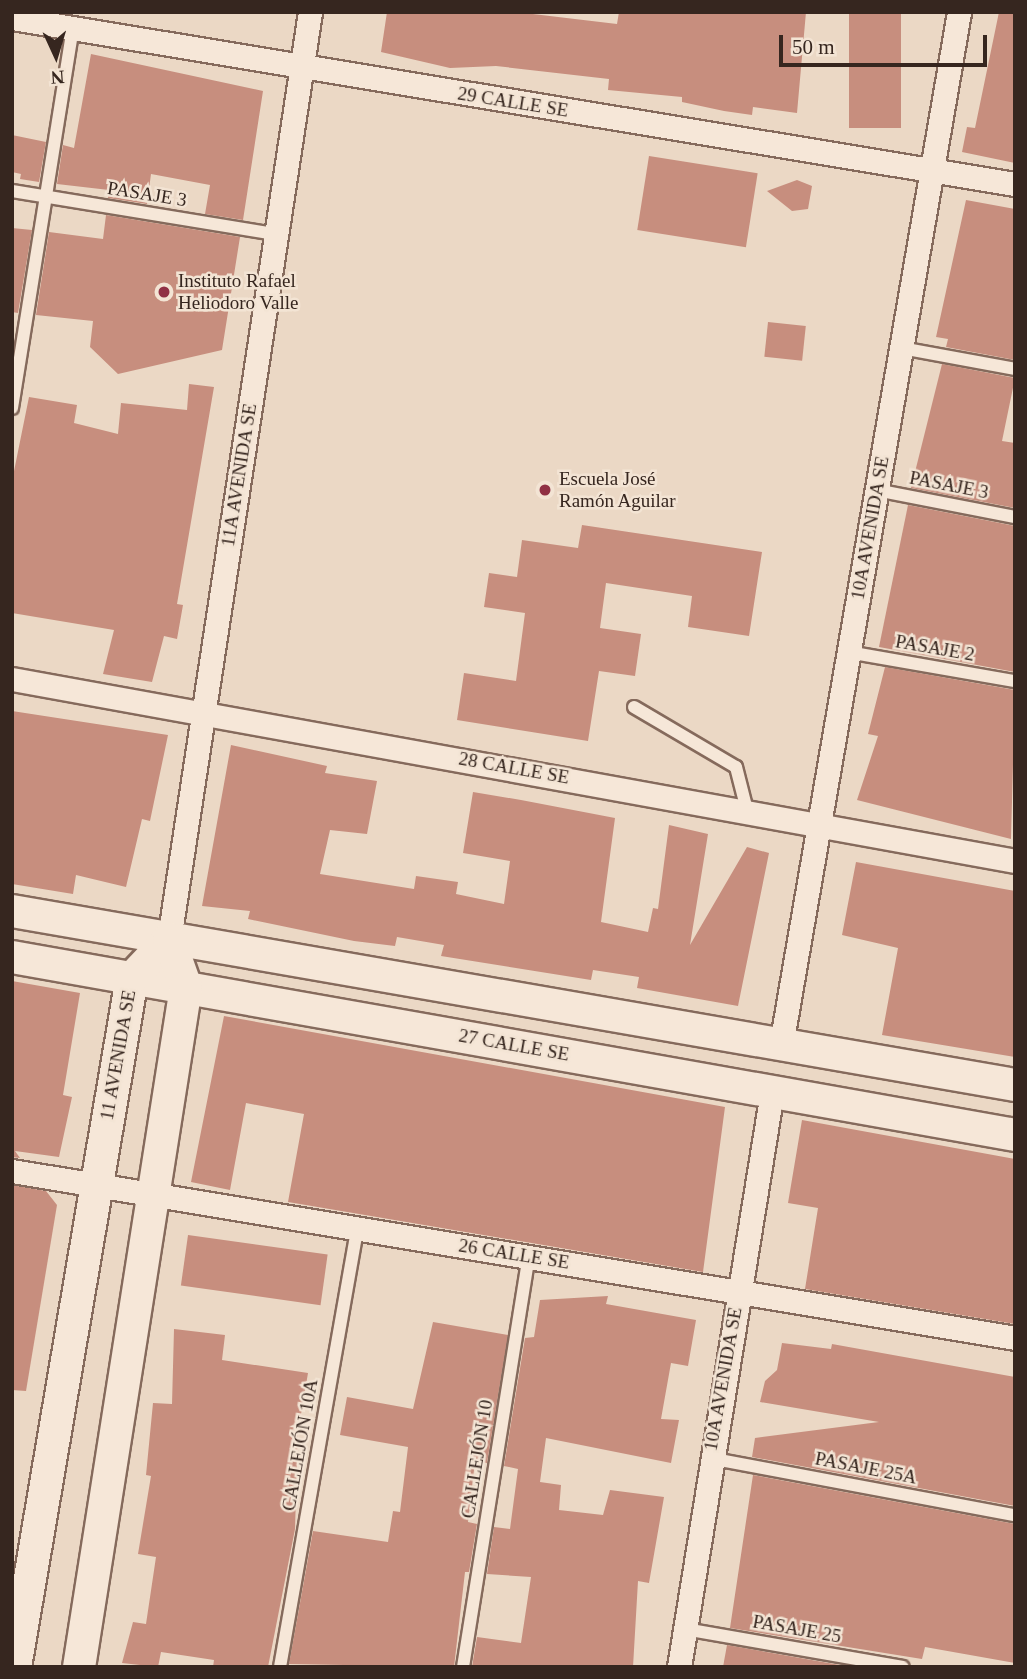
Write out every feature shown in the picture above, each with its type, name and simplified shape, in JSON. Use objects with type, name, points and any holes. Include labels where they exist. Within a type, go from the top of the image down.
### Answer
[{"type":"main road","points":[[12,911],[1015,1086]]},
{"type":"main road","points":[[79,1667],[186,987],[169,939]]},
{"type":"main road","name":"11 AVENIDA SE","points":[[15,1667],[132,978],[169,939]]},
{"type":"main road","name":"27 CALLE SE","points":[[12,957],[1015,1135]]},
{"type":"street","name":"11A AVENIDA SE","points":[[169,939],[310,12]]},
{"type":"street","name":"10A AVENIDA SE","points":[[781,1045],[959,12]]},
{"type":"street","name":"29 CALLE SE","points":[[12,18],[1015,184]]},
{"type":"street","name":"28 CALLE SE","points":[[12,679],[747,810],[1015,861]]},
{"type":"street","name":"10A AVENIDA SE","points":[[679,1667],[709,1458],[772,1092]]},
{"type":"street","name":"26 CALLE SE","points":[[12,1171],[1015,1338]]},
{"type":"lane","points":[[12,408],[17,352],[48,197],[73,28]]},
{"type":"lane","name":"PASAJE 3","points":[[12,191],[276,234]]},
{"type":"lane","points":[[901,348],[1015,369]]},
{"type":"lane","name":"PASAJE 3","points":[[876,491],[1015,517]]},
{"type":"lane","name":"PASAJE 2","points":[[848,652],[1015,681]]},
{"type":"lane","points":[[634,707],[736,767],[747,810]]},
{"type":"lane","name":"CALLEJÓN 10A","points":[[280,1667],[357,1229]]},
{"type":"lane","name":"CALLEJÓN 10","points":[[463,1667],[529,1257]]},
{"type":"lane","name":"PASAJE 25A","points":[[709,1458],[1015,1515]]},
{"type":"lane","name":"PASAJE 25","points":[[685,1629],[903,1667]]},
{"type":"building","points":[[387,12],[516,12],[617,24],[619,12],[806,12],[797,113],[753,107],[752,115],[724,111],[682,102],[682,97],[608,90],[609,79],[496,66],[450,68],[381,52]]},
{"type":"building","points":[[849,12],[901,12],[901,128],[849,128]]},
{"type":"building","points":[[999,12],[1015,12],[1015,163],[962,152],[967,127],[975,128]]},
{"type":"building","points":[[91,54],[263,91],[243,220],[205,214],[210,185],[151,174],[147,204],[108,198],[109,190],[57,184],[63,145],[74,148]]},
{"type":"building","points":[[12,135],[46,142],[39,182],[20,179],[21,174],[12,172]]},
{"type":"building","points":[[649,156],[758,173],[746,247],[637,230]]},
{"type":"building","points":[[797,180],[812,186],[808,209],[792,211],[767,191]]},
{"type":"building","points":[[966,200],[1015,209],[1015,360],[946,347],[948,339],[936,337]]},
{"type":"building","name":"Instituto Rafael Heliodoro Valle","points":[[106,215],[240,237],[222,350],[118,374],[90,347],[93,321],[36,315],[49,232],[103,239]]},
{"type":"building","points":[[12,228],[32,230],[18,313],[12,312]]},
{"type":"building","points":[[768,322],[806,326],[802,361],[764,357]]},
{"type":"building","points":[[942,364],[1015,378],[1002,441],[1015,443],[1015,508],[911,488]]},
{"type":"building","points":[[189,384],[214,387],[177,604],[183,605],[177,639],[164,636],[152,682],[103,674],[114,630],[12,613],[12,481],[29,397],[77,405],[74,423],[118,434],[121,403],[187,410]]},
{"type":"building","points":[[908,505],[1015,526],[1015,672],[879,647]]},
{"type":"building","points":[[582,525],[762,552],[749,636],[688,627],[692,596],[606,583],[600,628],[641,634],[635,676],[599,671],[588,741],[457,720],[464,673],[516,681],[525,613],[484,607],[489,573],[517,577],[522,540],[578,548]]},
{"type":"building","points":[[885,667],[1015,690],[1011,839],[857,800],[878,736],[868,734]]},
{"type":"building","points":[[12,711],[168,735],[150,821],[142,819],[126,887],[76,875],[73,894],[12,884]]},
{"type":"building","points":[[231,745],[327,766],[325,773],[377,781],[367,834],[330,830],[320,874],[414,889],[416,876],[458,882],[456,894],[504,904],[510,861],[463,853],[473,792],[521,800],[615,818],[601,922],[648,932],[653,908],[658,909],[669,825],[708,834],[690,945],[747,847],[769,853],[738,1006],[637,988],[639,977],[593,970],[591,980],[441,956],[444,945],[397,937],[395,946],[354,941],[248,919],[250,911],[202,906]]},
{"type":"building","points":[[856,862],[1015,891],[1015,1057],[882,1035],[898,948],[842,935]]},
{"type":"building","points":[[12,981],[80,993],[63,1095],[72,1097],[59,1157],[15,1151],[20,1158],[12,1157]]},
{"type":"building","points":[[224,1016],[725,1107],[703,1272],[288,1202],[304,1114],[246,1103],[230,1190],[191,1182]]},
{"type":"building","points":[[802,1120],[1015,1159],[1015,1324],[805,1289],[818,1208],[788,1203]]},
{"type":"building","points":[[12,1185],[46,1191],[57,1205],[26,1391],[12,1390]]},
{"type":"building","points":[[188,1235],[328,1255],[321,1305],[181,1286]]},
{"type":"building","points":[[608,1296],[606,1304],[696,1320],[688,1366],[671,1363],[661,1419],[679,1420],[671,1463],[546,1438],[540,1482],[561,1485],[559,1510],[603,1515],[610,1490],[664,1497],[649,1583],[638,1581],[633,1667],[472,1667],[477,1637],[521,1643],[531,1577],[487,1574],[494,1527],[510,1529],[518,1469],[504,1466],[525,1338],[534,1337],[540,1300]]},
{"type":"building","points":[[433,1322],[508,1335],[487,1463],[475,1461],[468,1522],[477,1524],[469,1572],[465,1572],[454,1667],[289,1664],[313,1531],[388,1542],[393,1511],[400,1512],[408,1447],[340,1435],[347,1397],[413,1409]]},
{"type":"building","points":[[174,1329],[225,1335],[222,1360],[308,1373],[298,1432],[295,1529],[268,1667],[213,1667],[214,1660],[161,1652],[158,1667],[122,1663],[133,1622],[146,1624],[156,1557],[138,1554],[151,1476],[146,1475],[153,1403],[172,1404]]},
{"type":"building","points":[[782,1343],[831,1349],[832,1344],[1015,1377],[1015,1506],[752,1457],[755,1438],[879,1422],[760,1402],[765,1381],[777,1370]]},
{"type":"building","points":[[753,1475],[1015,1524],[1015,1663],[925,1647],[922,1659],[730,1628]]},
{"type":"building","points":[[727,1645],[851,1667],[723,1667]]},
{"type":"place","name":"Instituto Rafael Heliodoro Valle","points":[[164,292]]},
{"type":"place","name":"Escuela José Ramón Aguilar","points":[[545,490]]}]
